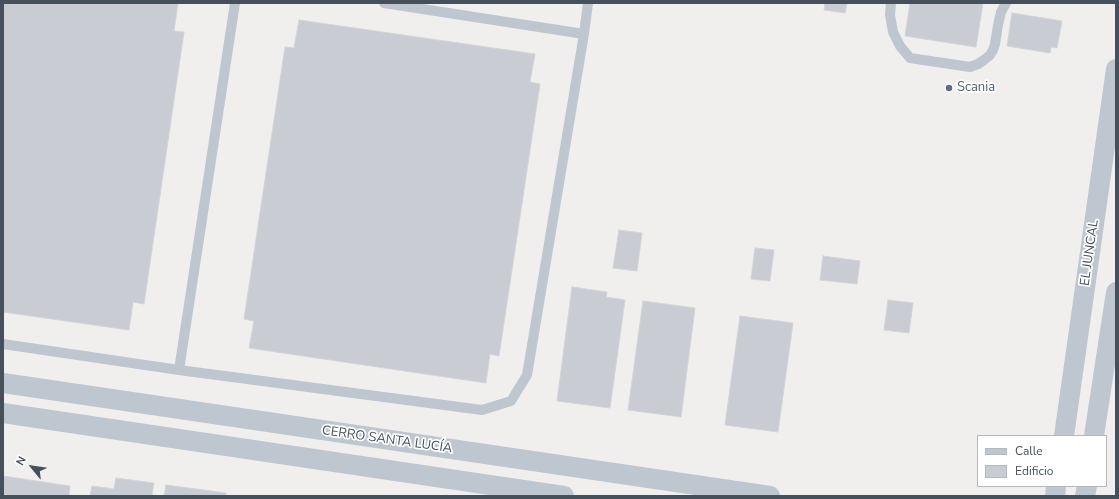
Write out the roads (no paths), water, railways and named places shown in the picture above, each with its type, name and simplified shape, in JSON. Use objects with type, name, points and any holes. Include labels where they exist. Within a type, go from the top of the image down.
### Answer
[{"type":"street","name":"EL JUNCAL","points":[[1064,435],[1116,69]]},
{"type":"street","points":[[1094,435],[1116,292]]},
{"type":"street","name":"CERRO SANTA LUCÍA","points":[[3,383],[770,496]]},
{"type":"street","points":[[3,413],[564,496]]},
{"type":"lane","points":[[179,370],[235,3]]},
{"type":"lane","points":[[390,3],[584,34]]},
{"type":"lane","points":[[3,344],[179,370],[482,410],[511,401],[527,375],[588,3]]},
{"type":"lane","points":[[892,3],[890,15],[893,32],[900,46],[910,58],[970,67],[984,60],[993,50],[1001,12],[1006,3]]},
{"type":"place","name":"Scania","points":[[949,88]]}]
